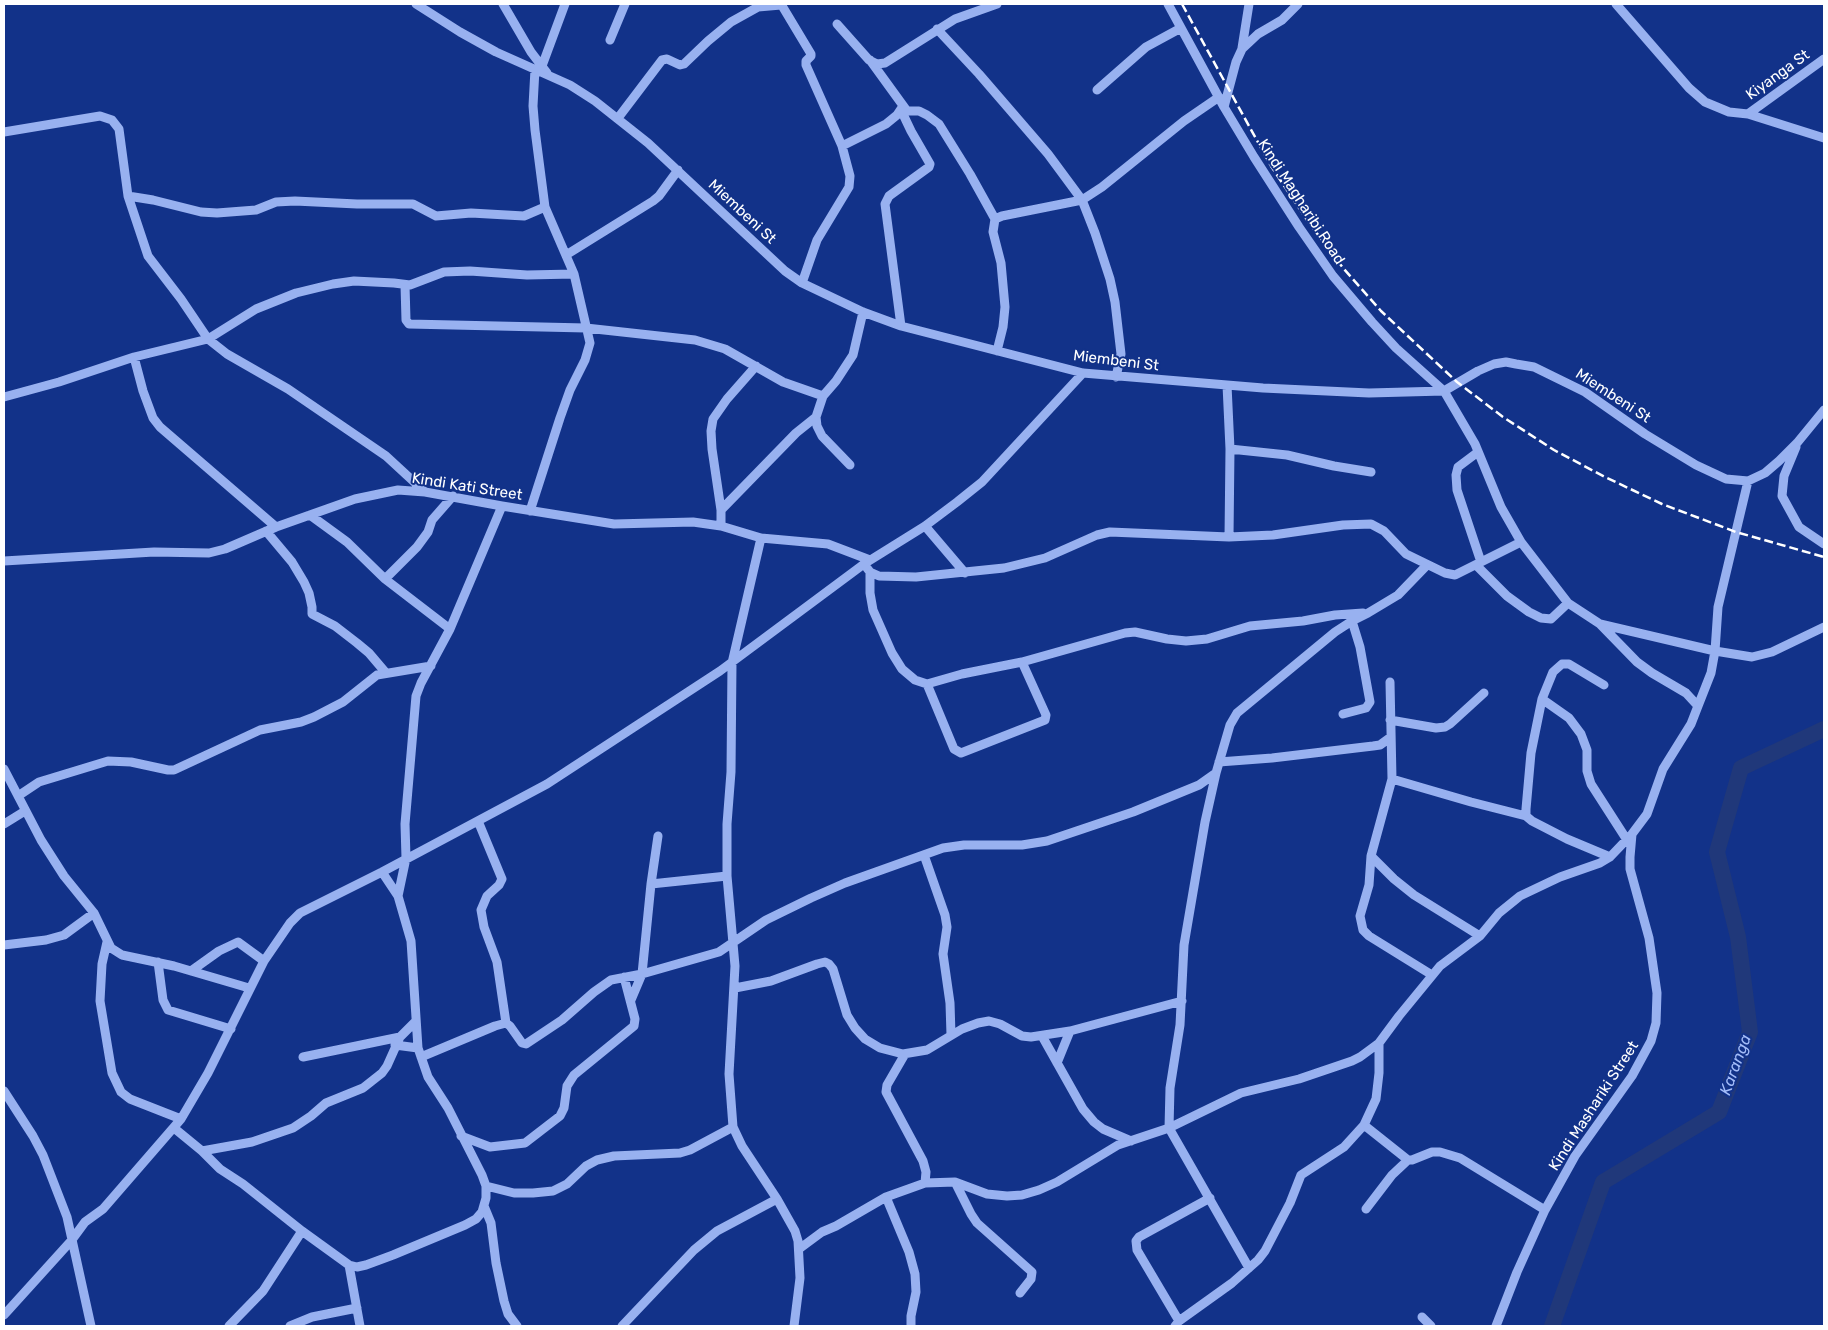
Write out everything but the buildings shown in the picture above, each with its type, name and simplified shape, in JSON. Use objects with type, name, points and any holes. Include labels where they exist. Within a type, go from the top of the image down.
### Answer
[{"type":"street","name":"Miembeni St","points":[[416,4],[496,52],[541,70],[570,85],[618,118],[678,170],[785,271],[802,283],[863,312],[901,326],[1083,373],[1227,385],[1369,393],[1444,391],[1494,364],[1506,362],[1534,367],[1585,392],[1645,434],[1696,464],[1726,479],[1748,481]]},
{"type":"street","points":[[503,4],[541,70]]},
{"type":"street","points":[[530,511],[560,418],[589,349],[589,337],[574,274],[545,207],[533,106],[541,70],[565,4]]},
{"type":"street","points":[[610,40],[625,4]]},
{"type":"street","points":[[618,118],[662,60],[667,59],[680,65],[684,64],[718,32],[747,13],[758,7],[781,4],[811,54],[806,65],[842,146],[850,176],[849,187],[817,240],[802,283]]},
{"type":"street","points":[[870,60],[878,64],[885,63],[955,19],[997,4]]},
{"type":"street","name":"Kindi Magharibi Road","points":[[1168,4],[1224,107],[1279,196],[1333,276],[1396,348],[1444,391],[1478,452],[1500,507],[1521,542],[1568,603],[1600,624]]},
{"type":"street","points":[[1224,107],[1236,62],[1242,48],[1249,4]]},
{"type":"street","points":[[1242,48],[1258,34],[1282,20],[1298,4]]},
{"type":"street","points":[[1616,4],[1689,88],[1706,102],[1729,112],[1748,114],[1824,138]]},
{"type":"street","points":[[837,24],[870,60],[902,108],[911,131],[930,164],[929,167],[889,196],[885,204],[901,326]]},
{"type":"street","points":[[1098,90],[1146,47],[1181,28]]},
{"type":"street","points":[[937,29],[979,74],[1048,154],[1082,200],[1095,233],[1113,295],[1121,354],[1116,377]]},
{"type":"street","name":"Kiyanga St","points":[[1748,114],[1824,59]]},
{"type":"street","points":[[995,219],[1082,200],[1102,187],[1184,121],[1219,97]]},
{"type":"street","points":[[842,146],[886,124],[902,108]]},
{"type":"street","points":[[902,108],[908,112],[920,111],[938,124],[970,174],[995,219],[993,232],[1001,263],[1005,307],[1003,328],[997,351]]},
{"type":"street","points":[[4,132],[100,116],[108,118],[116,124],[119,130],[128,196],[148,256],[181,299],[208,339],[226,354],[288,389],[386,456],[425,492]]},
{"type":"street","points":[[566,255],[653,201],[659,196],[678,170]]},
{"type":"street","points":[[128,196],[201,212],[218,213],[256,210],[276,202],[295,201],[413,204],[436,216],[471,213],[524,216],[545,207]]},
{"type":"street","points":[[4,397],[59,382],[134,357],[208,339],[256,309],[296,293],[333,284],[354,281],[405,285],[414,284],[444,272],[470,271],[527,275],[574,274]]},
{"type":"street","points":[[405,285],[406,320],[409,324],[586,328],[695,340],[725,349],[783,382],[823,396]]},
{"type":"street","points":[[850,465],[822,436],[817,426],[816,417],[823,396],[853,356],[863,312]]},
{"type":"street","points":[[134,357],[143,391],[153,418],[160,427],[276,527]]},
{"type":"street","points":[[721,526],[712,449],[711,431],[713,419],[727,399],[756,366]]},
{"type":"street","points":[[4,1315],[85,1222],[103,1209],[181,1120],[208,1074],[264,961],[286,929],[300,913],[382,872],[547,784],[732,663],[925,526],[982,482],[1083,373]]},
{"type":"street","points":[[1227,385],[1230,449],[1229,537]]},
{"type":"street","points":[[799,1249],[822,1232],[886,1198],[925,1183],[955,1182],[987,1194],[1022,1195],[1056,1182],[1105,1152],[1169,1128],[1242,1093],[1299,1079],[1352,1061],[1379,1043],[1432,975],[1454,955],[1480,936],[1498,913],[1520,896],[1560,877],[1600,863],[1610,857],[1630,837],[1647,814],[1663,769],[1691,724],[1707,685],[1715,651],[1721,592],[1748,481],[1765,472],[1798,443],[1824,410]]},
{"type":"street","points":[[720,510],[785,443],[816,417]]},
{"type":"street","points":[[1798,443],[1784,476],[1782,496],[1799,526],[1824,544]]},
{"type":"street","points":[[1230,449],[1287,455],[1371,472]]},
{"type":"street","points":[[1478,452],[1458,467],[1456,475],[1457,490],[1478,564],[1507,596],[1540,618],[1552,619],[1568,603]]},
{"type":"street","name":"Kindi Kati Street","points":[[4,561],[154,552],[210,553],[225,550],[276,527],[355,498],[398,490],[453,496],[530,511],[614,524],[693,522],[721,526],[761,538],[828,544],[844,549],[879,576],[895,578],[1004,568],[1045,558],[1097,535],[1110,532],[1229,537],[1273,535],[1342,525],[1371,524],[1384,531],[1406,554],[1450,575],[1455,575],[1521,542]]},
{"type":"street","points":[[385,579],[417,547],[428,532],[432,520],[453,496]]},
{"type":"street","points":[[398,896],[406,858],[405,824],[416,696],[450,630],[502,506]]},
{"type":"street","points":[[310,515],[347,542],[385,579],[450,630]]},
{"type":"street","points":[[925,526],[965,573]]},
{"type":"street","points":[[266,531],[292,562],[304,582],[309,593],[312,614],[335,626],[358,643],[386,673]]},
{"type":"street","points":[[761,538],[732,663],[731,772],[727,824],[727,876],[734,943],[735,988],[729,1074],[733,1127],[742,1146],[795,1231],[799,1249],[800,1278],[794,1326]]},
{"type":"street","points":[[1249,1268],[1169,1128],[1170,1088],[1182,1002],[1184,945],[1205,822],[1218,762],[1230,725],[1237,713],[1352,620],[1398,595],[1427,565]]},
{"type":"street","points":[[868,566],[872,610],[888,645],[902,669],[915,680],[927,684],[962,674],[1022,662],[1125,633],[1135,632],[1166,639],[1186,641],[1207,639],[1250,626],[1303,621],[1335,615],[1368,613]]},
{"type":"street","points":[[1343,714],[1366,708],[1370,702],[1360,647],[1352,620]]},
{"type":"street","points":[[1600,624],[1715,651],[1752,657],[1772,652],[1824,627]]},
{"type":"street","points":[[1600,624],[1637,662],[1686,693],[1698,706]]},
{"type":"street","points":[[927,684],[951,743],[954,749],[960,753],[1019,732],[1045,720],[1046,715],[1022,662]]},
{"type":"street","points":[[1526,816],[1531,753],[1542,699],[1553,672],[1562,664],[1569,664],[1604,685]]},
{"type":"street","points":[[18,796],[38,782],[108,761],[131,762],[174,770],[260,730],[301,722],[314,717],[343,702],[371,678],[386,673],[431,666]]},
{"type":"street","points":[[1390,682],[1392,779],[1371,856],[1368,885],[1360,916],[1363,930],[1377,941],[1432,975]]},
{"type":"street","points":[[1390,720],[1436,728],[1445,727],[1484,693]]},
{"type":"street","points":[[1542,699],[1569,718],[1581,734],[1587,750],[1587,771],[1591,784],[1630,837]]},
{"type":"street","points":[[1218,762],[1272,758],[1380,745],[1391,737]]},
{"type":"street","points":[[4,769],[41,840],[64,876],[94,913],[111,948],[122,955],[158,962],[250,988]]},
{"type":"street","points":[[478,821],[502,879],[499,885],[487,896],[481,910],[484,927],[497,962],[506,1023],[522,1043],[526,1044],[562,1020],[605,983],[624,976],[642,974],[719,952],[766,920],[845,883],[943,848],[964,845],[1022,845],[1047,841],[1133,812],[1173,796],[1199,784],[1216,773]]},
{"type":"street","points":[[1392,779],[1487,807],[1526,816],[1567,839],[1610,857]]},
{"type":"street","points":[[4,824],[25,811]]},
{"type":"street","points":[[631,1000],[642,974],[658,836]]},
{"type":"street","name":"Kindi Mashariki Street","points":[[1496,1326],[1517,1272],[1545,1210],[1575,1156],[1639,1064],[1651,1041],[1656,1023],[1657,993],[1649,938],[1630,870],[1630,837]]},
{"type":"street","points":[[924,855],[945,915],[947,927],[943,954],[949,994],[951,1035]]},
{"type":"street","points":[[1371,856],[1394,879],[1414,895],[1480,936]]},
{"type":"street","points":[[174,1128],[202,1150],[220,1170],[243,1184],[302,1231],[349,1265],[357,1267],[366,1265],[451,1232],[476,1219],[484,1206],[486,1186],[448,1108],[428,1077],[419,1052],[412,941],[398,896],[382,872]]},
{"type":"street","points":[[651,884],[727,876]]},
{"type":"street","points":[[4,945],[46,940],[64,935],[94,913]]},
{"type":"street","points":[[107,942],[102,964],[100,1000],[112,1073],[121,1092],[126,1096],[181,1120]]},
{"type":"street","points":[[191,972],[219,951],[238,942],[264,961]]},
{"type":"street","points":[[158,962],[163,1000],[168,1010],[230,1029]]},
{"type":"street","points":[[735,988],[771,982],[825,962],[833,970],[847,1016],[855,1028],[865,1039],[880,1048],[905,1054],[927,1050],[951,1035],[978,1023],[989,1021],[1000,1024],[1022,1036],[1042,1036],[1070,1031],[1182,1002]]},
{"type":"street","points":[[461,1136],[481,1145],[490,1146],[525,1143],[560,1116],[564,1108],[567,1086],[574,1075],[634,1026],[635,1019],[624,976]]},
{"type":"street","points":[[202,1150],[252,1142],[302,1123],[326,1103],[363,1088],[374,1080],[387,1066],[398,1041],[416,1021]]},
{"type":"street","points":[[302,1057],[398,1041],[419,1052],[506,1023]]},
{"type":"street","points":[[1057,1063],[1070,1031]]},
{"type":"street","points":[[1042,1036],[1082,1109],[1094,1122],[1103,1128],[1131,1141]]},
{"type":"street","points":[[1210,1198],[1139,1237],[1136,1241],[1137,1250],[1177,1324],[1232,1283],[1266,1252],[1290,1203],[1301,1175],[1344,1147],[1364,1125],[1376,1099],[1379,1072],[1379,1043]]},
{"type":"street","points":[[905,1054],[887,1085],[886,1092],[923,1161],[926,1172],[925,1183]]},
{"type":"street","points":[[4,1091],[33,1136],[67,1217],[91,1326]]},
{"type":"street","points":[[1364,1125],[1408,1160]]},
{"type":"street","points":[[486,1186],[514,1193],[552,1191],[567,1184],[586,1166],[597,1160],[614,1156],[685,1152],[703,1145],[733,1127]]},
{"type":"street","points":[[1366,1209],[1392,1175],[1408,1160],[1432,1152],[1440,1152],[1460,1158],[1545,1210]]},
{"type":"street","points":[[955,1182],[977,1223],[1032,1272],[1031,1279],[1020,1293]]},
{"type":"street","points":[[886,1198],[909,1252],[915,1274],[916,1292],[911,1326]]},
{"type":"street","points":[[622,1326],[694,1250],[717,1231],[777,1200]]},
{"type":"street","points":[[484,1206],[491,1223],[496,1263],[504,1301],[508,1314],[517,1326]]},
{"type":"street","points":[[229,1326],[263,1291],[302,1231]]},
{"type":"street","points":[[349,1265],[360,1326]]},
{"type":"street","points":[[290,1326],[312,1317],[357,1308]]},
{"type":"street","points":[[790,1326],[795,1316]]},
{"type":"street","points":[[1422,1317],[1431,1326]]},
{"type":"waterway","name":"Karanga","points":[[1552,1326],[1603,1182],[1719,1112],[1750,1032],[1738,937],[1717,852],[1741,768],[1824,729]]},
{"type":"railway","points":[[1182,4],[1271,166],[1307,220],[1343,268],[1381,311],[1457,382],[1503,417],[1554,450],[1605,477],[1662,504],[1736,532],[1824,557]]}]
